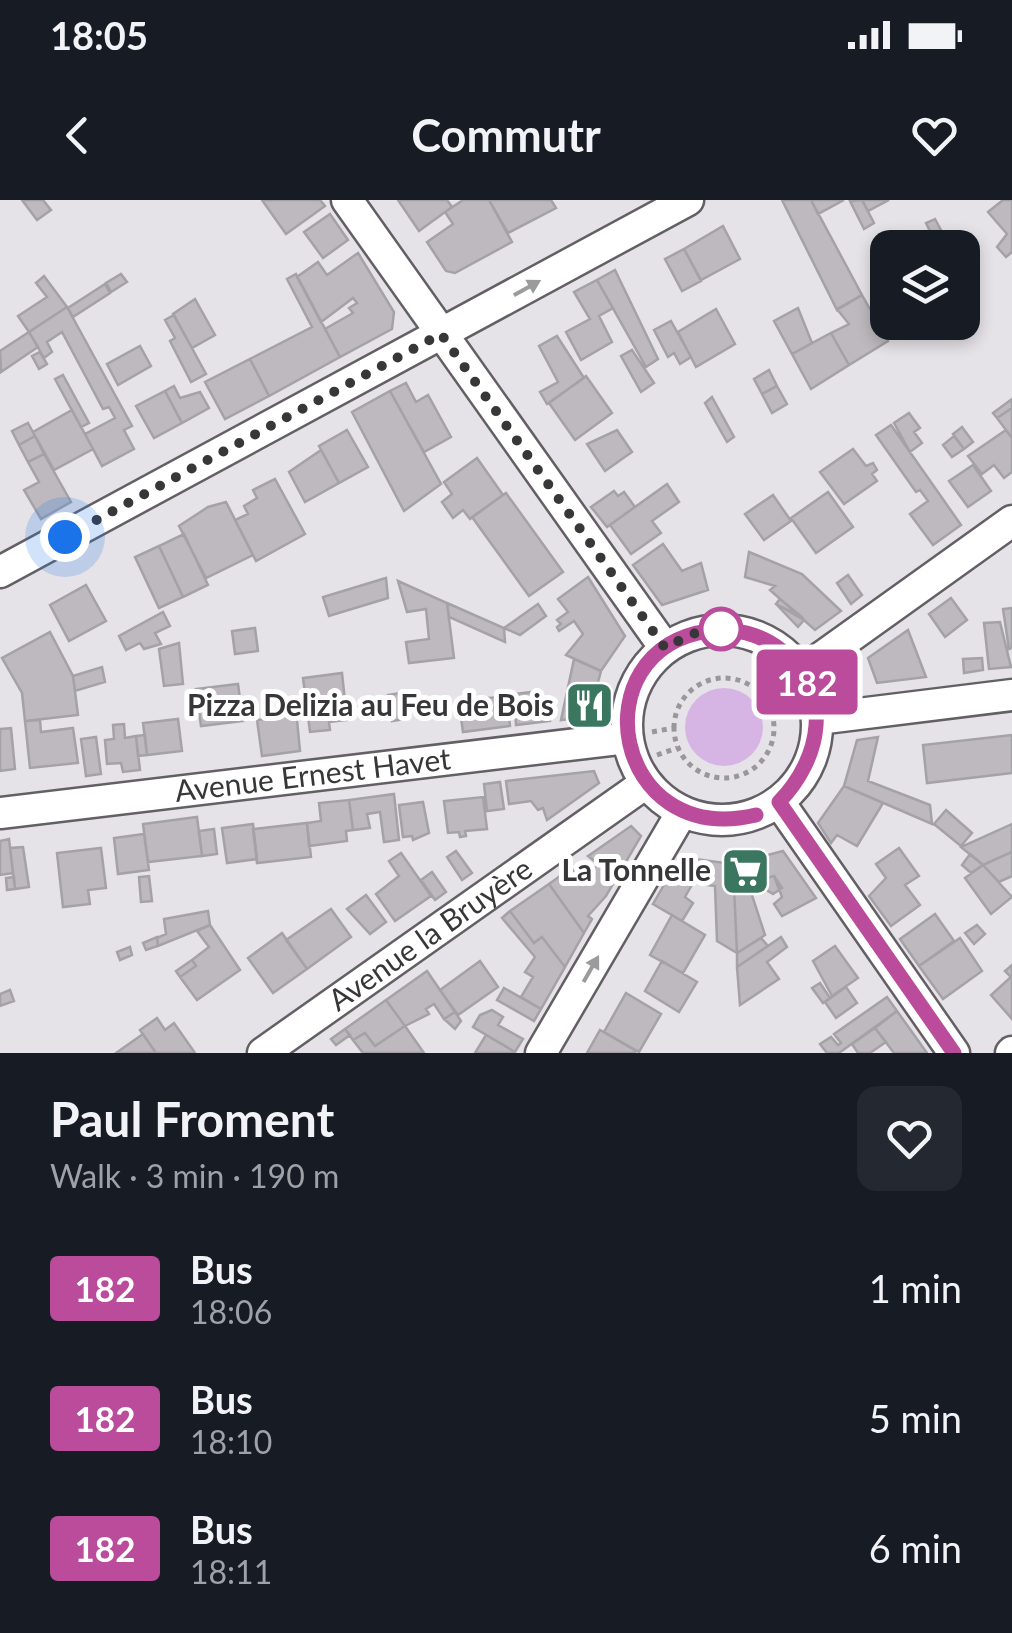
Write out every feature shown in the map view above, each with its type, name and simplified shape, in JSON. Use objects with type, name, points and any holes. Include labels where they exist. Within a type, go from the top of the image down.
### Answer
[{"type":"street","points":[[347,200],[665,648]]},
{"type":"street","points":[[0,572],[688,200]]},
{"type":"street","points":[[801,672],[1012,521]]},
{"type":"street","points":[[723,629],[767,642],[801,672],[818,719],[814,751],[801,780],[779,802],[756,815],[732,820],[682,812],[654,768],[627,738],[634,688],[665,648],[692,634],[723,629]]},
{"type":"street","points":[[818,719],[1012,695]]},
{"type":"street","name":"Avenue Ernest Havet","points":[[0,813],[627,738]]},
{"type":"street","name":"Avenue la Bruyère","points":[[263,1053],[654,768]]},
{"type":"street","points":[[779,802],[954,1053]]},
{"type":"street","points":[[541,1053],[682,812]]},
{"type":"path","points":[[714,678],[742,680],[764,697],[772,711],[774,737],[761,762],[750,771],[723,778],[709,776],[686,761],[677,748],[673,728],[680,701],[689,690],[714,678]]},
{"type":"path","points":[[772,711],[789,705]]},
{"type":"path","points":[[654,768],[649,732],[673,728]]},
{"type":"path","points":[[654,768],[677,748]]},
{"type":"path","points":[[675,767],[686,761]]},
{"type":"shaded area","points":[[724,688],[739,691],[751,700],[760,712],[760,742],[751,754],[739,763],[724,766],[709,763],[697,754],[688,742],[685,727],[688,712],[697,700],[709,691]]},
{"type":"building","points":[[22,200],[43,200],[51,210],[37,220]]},
{"type":"building","points":[[262,200],[320,200],[325,206],[286,234]]},
{"type":"building","points":[[398,200],[447,200],[452,207],[419,231]]},
{"type":"building","points":[[463,200],[489,200],[512,242],[455,273],[446,271],[427,242],[453,224],[445,212]]},
{"type":"building","points":[[489,200],[551,200],[556,208],[508,233]]},
{"type":"building","points":[[782,200],[811,200],[862,295],[837,310]]},
{"type":"building","points":[[811,200],[844,200],[818,214]]},
{"type":"building","points":[[862,200],[874,223],[864,229],[850,201]]},
{"type":"building","points":[[862,200],[889,200],[868,211]]},
{"type":"building","points":[[1003,200],[1012,200],[1012,252],[1006,257],[997,247],[1007,234],[988,212]]},
{"type":"building","points":[[330,214],[348,240],[323,258],[304,232]]},
{"type":"building","points":[[935,219],[941,230],[930,230],[926,223]]},
{"type":"building","points":[[723,226],[740,259],[701,280],[684,249]]},
{"type":"building","points":[[684,249],[701,281],[682,291],[665,259]]},
{"type":"building","points":[[358,253],[394,312],[392,329],[340,357],[325,329],[353,313],[349,308],[357,303],[353,298],[321,322],[297,277],[318,262],[327,275]]},
{"type":"building","points":[[615,270],[658,359],[646,367],[597,280]]},
{"type":"building","points":[[121,274],[127,282],[111,292],[106,283]]},
{"type":"building","points":[[296,274],[340,357],[269,396],[250,359],[312,327],[287,279]]},
{"type":"building","points":[[44,276],[67,307],[29,332],[18,316],[47,297],[36,283]]},
{"type":"building","points":[[597,280],[613,308],[599,316],[612,342],[581,360],[566,332],[590,319],[574,292]]},
{"type":"building","points":[[105,284],[110,293],[73,317],[68,308]]},
{"type":"building","points":[[862,295],[870,309],[870,340],[888,341],[849,365],[831,333],[849,324],[837,309]]},
{"type":"building","points":[[195,299],[215,335],[192,348],[173,314]]},
{"type":"building","points":[[67,307],[132,426],[124,430],[134,449],[102,466],[85,434],[115,418],[109,407],[103,409],[62,332],[47,342],[52,352],[44,358],[29,332]]},
{"type":"building","points":[[798,308],[812,343],[792,354],[774,321]]},
{"type":"building","points":[[716,309],[735,344],[696,367],[678,332]]},
{"type":"building","points":[[174,315],[206,374],[191,382],[170,341],[175,338],[165,320]]},
{"type":"building","points":[[671,321],[691,357],[680,364],[674,353],[668,357],[654,330]]},
{"type":"building","points":[[29,332],[38,347],[1,372],[0,351]]},
{"type":"building","points":[[831,333],[849,365],[811,389],[792,354]]},
{"type":"building","points":[[557,336],[584,378],[547,404],[540,392],[558,382],[539,346]]},
{"type":"building","points":[[140,346],[151,366],[118,385],[107,364]]},
{"type":"building","points":[[632,350],[654,383],[641,392],[621,356]]},
{"type":"building","points":[[40,352],[47,364],[39,369],[32,356]]},
{"type":"building","points":[[250,359],[269,396],[225,419],[205,382]]},
{"type":"building","points":[[769,370],[777,386],[762,394],[754,379]]},
{"type":"building","points":[[63,375],[89,423],[81,427],[55,379]]},
{"type":"building","points":[[586,376],[612,413],[575,440],[549,403]]},
{"type":"building","points":[[406,383],[416,402],[428,395],[451,437],[424,452],[390,391]]},
{"type":"building","points":[[174,386],[180,398],[200,392],[209,408],[182,423],[165,391]]},
{"type":"building","points":[[777,386],[787,404],[772,413],[762,394]]},
{"type":"building","points":[[165,391],[182,423],[154,438],[136,406]]},
{"type":"building","points":[[390,391],[441,484],[404,511],[352,412]]},
{"type":"building","points":[[712,397],[734,437],[727,442],[705,403]]},
{"type":"building","points":[[1012,399],[1012,408],[997,418],[993,413]]},
{"type":"building","points":[[1012,408],[1012,438],[997,418]]},
{"type":"building","points":[[72,410],[93,449],[54,470],[33,432]]},
{"type":"building","points":[[909,413],[920,428],[914,432],[922,443],[910,452],[894,423]]},
{"type":"building","points":[[28,423],[35,436],[19,445],[12,431]]},
{"type":"building","points":[[891,425],[961,525],[933,545],[910,514],[928,501],[920,490],[916,492],[876,435]]},
{"type":"building","points":[[962,427],[973,442],[964,449],[953,434]]},
{"type":"building","points":[[347,430],[368,467],[339,483],[319,446]]},
{"type":"building","points":[[617,430],[632,452],[605,471],[587,444]]},
{"type":"building","points":[[1006,430],[1012,438],[1012,472],[1004,478],[994,465],[982,474],[968,456]]},
{"type":"building","points":[[35,436],[44,454],[28,462],[19,445]]},
{"type":"building","points":[[954,436],[964,449],[952,457],[943,445]]},
{"type":"building","points":[[853,449],[866,466],[873,463],[877,470],[872,474],[877,481],[844,504],[820,472]]},
{"type":"building","points":[[321,450],[339,483],[305,502],[289,472]]},
{"type":"building","points":[[44,454],[71,502],[41,519],[24,490],[39,482],[28,462]]},
{"type":"building","points":[[477,458],[503,495],[470,519],[463,510],[453,518],[442,502],[452,494],[444,482]]},
{"type":"building","points":[[973,465],[991,491],[968,507],[949,481]]},
{"type":"building","points":[[275,479],[305,534],[256,561],[235,520],[248,514],[244,506],[257,498],[253,490]]},
{"type":"building","points":[[667,484],[679,502],[652,521],[661,533],[631,554],[610,525]]},
{"type":"building","points":[[614,491],[618,496],[624,492],[635,507],[607,527],[591,507]]},
{"type":"building","points":[[828,492],[853,527],[816,553],[791,518]]},
{"type":"building","points":[[506,493],[563,572],[529,596],[472,517]]},
{"type":"building","points":[[773,495],[791,521],[764,540],[745,514]]},
{"type":"building","points":[[226,502],[253,555],[206,578],[179,526],[208,507]]},
{"type":"building","points":[[184,534],[208,585],[183,597],[159,546]]},
{"type":"building","points":[[663,544],[682,571],[701,563],[708,590],[662,605],[633,565]]},
{"type":"building","points":[[159,546],[183,597],[159,608],[135,557]]},
{"type":"building","points":[[749,552],[802,574],[841,611],[815,630],[770,590],[775,586],[745,577]]},
{"type":"building","points":[[848,575],[862,595],[851,604],[837,583]]},
{"type":"building","points":[[588,577],[625,636],[601,671],[566,655],[583,634],[574,621],[559,631],[557,627],[561,624],[557,620],[568,612],[558,599]]},
{"type":"building","points":[[386,578],[388,598],[329,616],[323,597]]},
{"type":"building","points":[[398,581],[447,603],[454,658],[409,663],[406,642],[429,639],[426,609],[407,612]]},
{"type":"building","points":[[86,585],[106,621],[69,641],[50,605]]},
{"type":"building","points":[[951,598],[967,620],[945,637],[929,614]]},
{"type":"building","points":[[780,599],[801,616],[804,620],[776,604]]},
{"type":"building","points":[[447,603],[504,628],[505,642],[449,617]]},
{"type":"building","points":[[538,604],[546,616],[520,635],[504,628]]},
{"type":"building","points":[[776,604],[794,613],[804,620],[798,627]]},
{"type":"building","points":[[1012,608],[1012,648],[1009,649],[1003,609]]},
{"type":"building","points":[[163,612],[170,626],[155,633],[161,644],[144,649],[140,643],[126,650],[119,636]]},
{"type":"building","points":[[1000,622],[1011,667],[989,669],[984,623]]},
{"type":"building","points":[[255,628],[258,651],[235,654],[232,631]]},
{"type":"building","points":[[908,630],[926,677],[877,683],[868,658]]},
{"type":"building","points":[[50,632],[73,676],[78,715],[25,721],[22,693],[2,658]]},
{"type":"building","points":[[179,643],[183,684],[164,686],[159,649]]},
{"type":"building","points":[[982,658],[983,670],[964,673],[963,659]]},
{"type":"building","points":[[574,659],[601,671],[589,717],[561,720]]},
{"type":"building","points":[[102,667],[105,682],[75,691],[73,676]]},
{"type":"building","points":[[342,673],[347,720],[329,722],[330,730],[310,732],[303,678]]},
{"type":"building","points":[[238,684],[243,721],[201,726],[196,689]]},
{"type":"building","points":[[532,692],[533,700],[549,698],[550,721],[516,725],[514,694]]},
{"type":"building","points":[[401,693],[405,719],[392,721],[388,695]]},
{"type":"building","points":[[499,697],[507,706],[490,708],[488,698]]},
{"type":"building","points":[[488,698],[490,708],[508,705],[510,726],[463,732],[460,711],[476,709],[475,699]]},
{"type":"building","points":[[291,710],[296,710],[300,751],[262,756],[257,720],[291,716]]},
{"type":"building","points":[[178,719],[182,751],[147,755],[143,723]]},
{"type":"building","points":[[40,720],[41,732],[73,728],[78,763],[30,768],[25,721]]},
{"type":"building","points":[[124,724],[125,738],[136,736],[140,770],[123,772],[121,763],[107,764],[105,740],[114,739],[113,725]]},
{"type":"building","points":[[11,728],[15,769],[0,771],[0,729]]},
{"type":"building","points":[[145,735],[147,755],[138,756],[136,736]]},
{"type":"building","points":[[1012,735],[1012,773],[927,783],[923,745]]},
{"type":"building","points":[[96,737],[101,774],[86,776],[81,739]]},
{"type":"building","points":[[878,737],[868,781],[930,805],[932,824],[844,786],[857,740]]},
{"type":"building","points":[[594,771],[599,783],[547,820],[543,808],[538,810],[531,801],[509,804],[506,781]]},
{"type":"building","points":[[500,782],[504,809],[487,811],[484,784]]},
{"type":"building","points":[[844,786],[883,803],[857,846],[837,835],[831,843],[818,823]]},
{"type":"building","points":[[394,794],[399,840],[384,842],[380,812],[367,814],[370,828],[353,830],[349,800]]},
{"type":"building","points":[[483,797],[487,829],[465,831],[466,836],[460,837],[459,832],[448,833],[444,801]]},
{"type":"building","points":[[349,800],[353,830],[346,831],[347,841],[309,846],[307,823],[321,821],[319,803]]},
{"type":"building","points":[[423,802],[429,833],[413,840],[412,836],[403,837],[399,805]]},
{"type":"building","points":[[946,810],[972,833],[961,846],[934,824]]},
{"type":"building","points":[[197,817],[202,856],[148,862],[143,824]]},
{"type":"building","points":[[307,823],[311,857],[257,863],[253,829]]},
{"type":"building","points":[[253,824],[257,859],[227,863],[222,828]]},
{"type":"building","points":[[1012,824],[1012,852],[983,865],[961,847]]},
{"type":"building","points":[[631,826],[641,836],[606,896],[588,916],[592,919],[584,933],[549,884],[571,868],[584,879],[598,864],[588,856]]},
{"type":"building","points":[[214,829],[217,854],[202,856],[199,831]]},
{"type":"building","points":[[144,834],[149,870],[118,874],[114,838]]},
{"type":"building","points":[[9,839],[13,873],[0,875],[0,841]]},
{"type":"building","points":[[23,847],[29,887],[15,889],[10,848]]},
{"type":"building","points":[[101,848],[106,888],[88,890],[90,904],[63,907],[57,853]]},
{"type":"building","points":[[899,848],[919,876],[905,885],[920,905],[891,926],[869,896],[886,878],[876,864]]},
{"type":"building","points":[[456,851],[472,873],[462,880],[447,857]]},
{"type":"building","points":[[783,851],[816,898],[782,916],[774,904],[782,897],[774,876],[748,883],[765,935],[737,953],[733,864]]},
{"type":"building","points":[[1012,852],[1012,876],[999,882],[983,865]]},
{"type":"building","points":[[401,853],[431,896],[395,921],[376,894],[399,876],[389,861]]},
{"type":"building","points":[[970,854],[983,865],[971,873],[962,865]]},
{"type":"building","points":[[680,857],[733,864],[737,953],[717,941],[715,886],[693,883],[685,897],[693,903],[682,921],[653,904]]},
{"type":"building","points":[[983,865],[1012,897],[991,914],[965,878]]},
{"type":"building","points":[[432,872],[446,892],[435,900],[421,880]]},
{"type":"building","points":[[149,876],[152,901],[141,902],[139,877]]},
{"type":"building","points":[[774,876],[782,888],[773,894],[760,886],[749,888],[748,883]]},
{"type":"building","points":[[14,877],[15,889],[7,890],[6,878]]},
{"type":"building","points":[[549,884],[584,933],[565,967],[542,937],[534,943],[510,911]]},
{"type":"building","points":[[366,895],[386,922],[370,934],[347,909]]},
{"type":"building","points":[[331,909],[351,937],[307,969],[286,940]]},
{"type":"building","points":[[208,911],[210,925],[158,946],[157,938],[166,934],[164,919]]},
{"type":"building","points":[[510,911],[534,943],[542,937],[565,967],[541,1009],[521,997],[533,977],[525,972],[535,957],[502,918]]},
{"type":"building","points":[[935,914],[954,941],[919,966],[900,939]]},
{"type":"building","points":[[672,915],[705,935],[683,973],[650,955]]},
{"type":"building","points":[[210,925],[240,970],[197,1000],[180,977],[196,966],[192,960],[209,947],[197,931]]},
{"type":"building","points":[[977,925],[985,934],[974,944],[965,933]]},
{"type":"building","points":[[282,933],[307,969],[273,993],[248,958]]},
{"type":"building","points":[[157,937],[158,946],[146,950],[143,943]]},
{"type":"building","points":[[781,937],[787,947],[767,962],[779,979],[740,1005],[737,967]]},
{"type":"building","points":[[761,938],[768,946],[737,967],[737,953]]},
{"type":"building","points":[[960,938],[982,971],[943,999],[919,966]]},
{"type":"building","points":[[835,946],[858,978],[832,996],[813,961]]},
{"type":"building","points":[[130,947],[132,955],[120,960],[117,952]]},
{"type":"building","points":[[192,960],[196,966],[180,977],[176,971]]},
{"type":"building","points":[[480,961],[498,987],[458,1015],[440,990]]},
{"type":"building","points":[[662,961],[697,982],[679,1012],[645,991]]},
{"type":"building","points":[[1012,965],[1012,1019],[991,995],[1011,977],[1005,971]]},
{"type":"building","points":[[427,971],[455,1012],[444,1019],[434,1004],[426,1009],[429,1014],[405,1026],[386,1000]]},
{"type":"building","points":[[820,983],[830,998],[823,1003],[812,988]]},
{"type":"building","points":[[846,987],[857,1003],[836,1018],[825,1002]]},
{"type":"building","points":[[504,988],[541,1009],[534,1021],[497,1000]]},
{"type":"building","points":[[10,990],[14,1001],[0,1006],[0,994]]},
{"type":"building","points":[[626,993],[661,1014],[639,1052],[604,1032]]},
{"type":"building","points":[[887,997],[897,1011],[839,1053],[827,1053],[820,1044],[831,1037],[838,1045],[841,1043],[834,1034]]},
{"type":"building","points":[[386,1000],[405,1026],[375,1046],[365,1033],[353,1040],[345,1029]]},
{"type":"building","points":[[492,1010],[503,1017],[498,1025],[523,1039],[515,1052],[473,1027],[480,1015]]},
{"type":"building","points":[[897,1011],[927,1053],[894,1053],[875,1028]]},
{"type":"building","points":[[455,1012],[461,1021],[455,1029],[444,1019]]},
{"type":"building","points":[[157,1018],[165,1030],[174,1023],[195,1053],[156,1053],[140,1030]]},
{"type":"building","points":[[405,1026],[424,1053],[363,1053],[353,1040],[365,1033],[375,1046]]},
{"type":"building","points":[[875,1028],[886,1042],[870,1053],[858,1053],[852,1044]]},
{"type":"building","points":[[345,1029],[350,1035],[336,1045],[331,1039]]},
{"type":"building","points":[[600,1030],[636,1051],[587,1053]]},
{"type":"building","points":[[143,1034],[156,1053],[116,1053]]},
{"type":"building","points":[[486,1035],[515,1052],[515,1053],[475,1053]]},
{"type":"bus line","name":"182","points":[[756,815],[707,820],[682,812],[662,800],[634,764],[627,738],[627,712],[634,688],[647,666],[665,648],[692,634],[723,629],[753,634],[780,649],[805,677],[818,719],[814,751],[801,780],[779,802],[954,1053]]},
{"type":"place","name":"Pizza Delizia au Feu de Bois","points":[[589,706]]},
{"type":"place","name":"La Tonnelle","points":[[746,871]]},
{"type":"route","points":[[65,537],[441,334],[665,648],[692,634],[721,629]]}]
